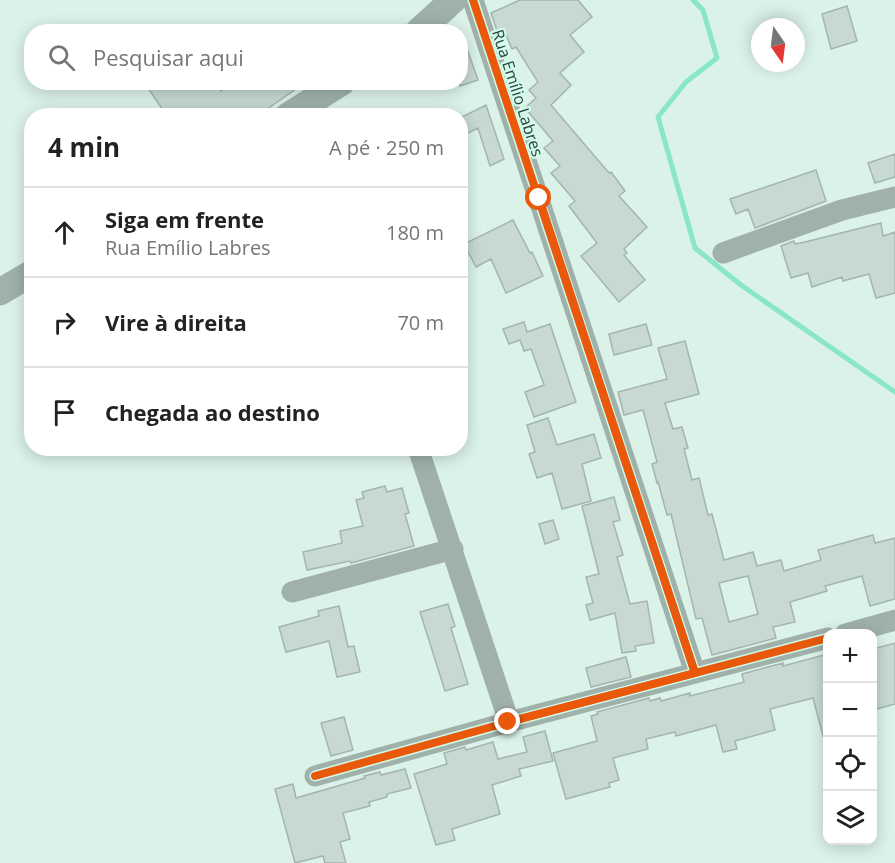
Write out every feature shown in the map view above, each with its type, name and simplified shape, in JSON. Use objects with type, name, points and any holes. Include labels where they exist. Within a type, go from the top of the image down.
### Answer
[{"type":"street","points":[[427,24],[453,0]]},
{"type":"street","name":"Rua Emílio Labres","points":[[473,0],[695,673]]},
{"type":"street","points":[[304,108],[330,90]]},
{"type":"street","points":[[723,253],[842,210],[895,197]]},
{"type":"street","points":[[0,292],[24,278]]},
{"type":"street","points":[[421,456],[508,722]]},
{"type":"street","points":[[292,592],[453,549]]},
{"type":"street","points":[[860,629],[895,620]]},
{"type":"street","points":[[315,776],[508,722],[823,639]]},
{"type":"building","points":[[520,0],[578,0],[592,17],[570,35],[584,52],[560,73],[571,85],[551,105],[609,173],[611,172],[625,191],[619,196],[647,227],[624,249],[627,253],[624,255],[645,280],[619,302],[581,256],[597,243],[569,206],[575,201],[551,173],[560,166],[544,148],[553,141],[525,108],[536,98],[529,90],[538,82],[516,47],[512,49],[503,28],[497,31],[491,13]]},
{"type":"building","points":[[847,6],[857,41],[831,49],[822,14]]},
{"type":"building","points":[[468,51],[478,80],[468,83]]},
{"type":"building","points":[[149,90],[294,90],[269,108],[162,108]]},
{"type":"building","points":[[486,105],[504,159],[490,166],[478,128],[468,133],[468,114]]},
{"type":"building","points":[[895,154],[895,177],[875,183],[868,163]]},
{"type":"building","points":[[816,170],[826,201],[755,228],[748,209],[736,214],[730,199]]},
{"type":"building","points":[[513,220],[543,276],[506,293],[491,259],[476,267],[468,252],[468,242]]},
{"type":"building","points":[[881,223],[883,236],[895,232],[895,293],[876,298],[869,274],[843,281],[842,277],[812,287],[808,273],[791,278],[781,246],[794,241],[795,244],[805,242]]},
{"type":"building","points":[[524,322],[527,332],[550,324],[576,402],[534,417],[525,392],[544,385],[531,349],[524,351],[520,340],[509,344],[503,329]]},
{"type":"building","points":[[646,324],[652,345],[614,355],[609,334]]},
{"type":"building","points":[[685,341],[699,394],[665,403],[673,429],[682,427],[688,448],[684,449],[692,480],[699,478],[708,515],[712,514],[724,560],[753,552],[757,566],[781,560],[784,571],[821,560],[818,550],[873,535],[875,543],[895,538],[895,599],[870,606],[862,576],[825,586],[827,591],[790,602],[795,622],[773,627],[776,638],[712,655],[702,618],[696,619],[671,514],[667,515],[657,483],[652,464],[657,462],[643,410],[624,415],[618,392],[667,379],[658,348]],"holes":[[[748,576],[758,614],[729,622],[719,583]]]},
{"type":"building","points":[[548,418],[557,445],[594,434],[601,458],[582,464],[591,501],[562,509],[552,473],[537,478],[529,454],[535,452],[527,425]]},
{"type":"building","points":[[385,486],[387,492],[402,488],[409,513],[405,514],[414,546],[351,563],[350,561],[307,570],[303,552],[342,543],[340,531],[363,526],[356,500],[364,498],[362,492]]},
{"type":"building","points":[[614,497],[620,520],[613,522],[623,555],[617,557],[630,604],[647,601],[654,643],[635,646],[636,651],[622,653],[615,613],[590,620],[586,605],[593,603],[586,577],[599,574],[582,506]]},
{"type":"building","points":[[553,520],[559,539],[545,544],[539,524]]},
{"type":"building","points":[[448,604],[455,626],[451,628],[468,684],[445,691],[420,612]]},
{"type":"building","points":[[339,606],[348,647],[354,646],[360,672],[337,677],[329,641],[286,652],[279,627],[319,616],[318,611]]},
{"type":"building","points":[[895,643],[895,704],[877,709],[877,683],[877,648]]},
{"type":"building","points":[[823,655],[823,736],[813,698],[770,709],[775,730],[735,741],[737,749],[723,752],[716,725],[676,736],[675,732],[646,739],[648,749],[613,758],[619,780],[609,783],[610,787],[566,799],[553,753],[597,741],[591,716],[598,714],[597,712],[649,698],[650,701],[660,698],[661,701],[690,693],[690,696],[744,682],[742,674],[783,663],[783,666]]},
{"type":"building","points":[[626,657],[631,677],[591,687],[586,668]]},
{"type":"building","points":[[344,717],[353,750],[331,756],[321,723]]},
{"type":"building","points":[[545,731],[553,761],[519,769],[521,776],[492,785],[500,814],[452,829],[455,840],[436,845],[414,774],[447,764],[444,753],[465,747],[466,750],[493,742],[498,759],[527,752],[523,737]]},
{"type":"building","points":[[405,769],[411,788],[387,794],[387,797],[369,802],[370,806],[343,813],[350,839],[340,842],[346,863],[325,863],[323,856],[295,863],[275,789],[293,784],[296,798],[365,778],[364,776],[380,772],[381,775]]},
{"type":"waterway","points":[[693,0],[703,10],[717,58],[686,82],[658,117],[695,248],[741,285],[895,392]]},
{"type":"cycle path","points":[[473,0],[695,673]]},
{"type":"cycle path","points":[[315,776],[823,639]]},
{"type":"route","points":[[508,722],[695,673],[539,198]]}]
